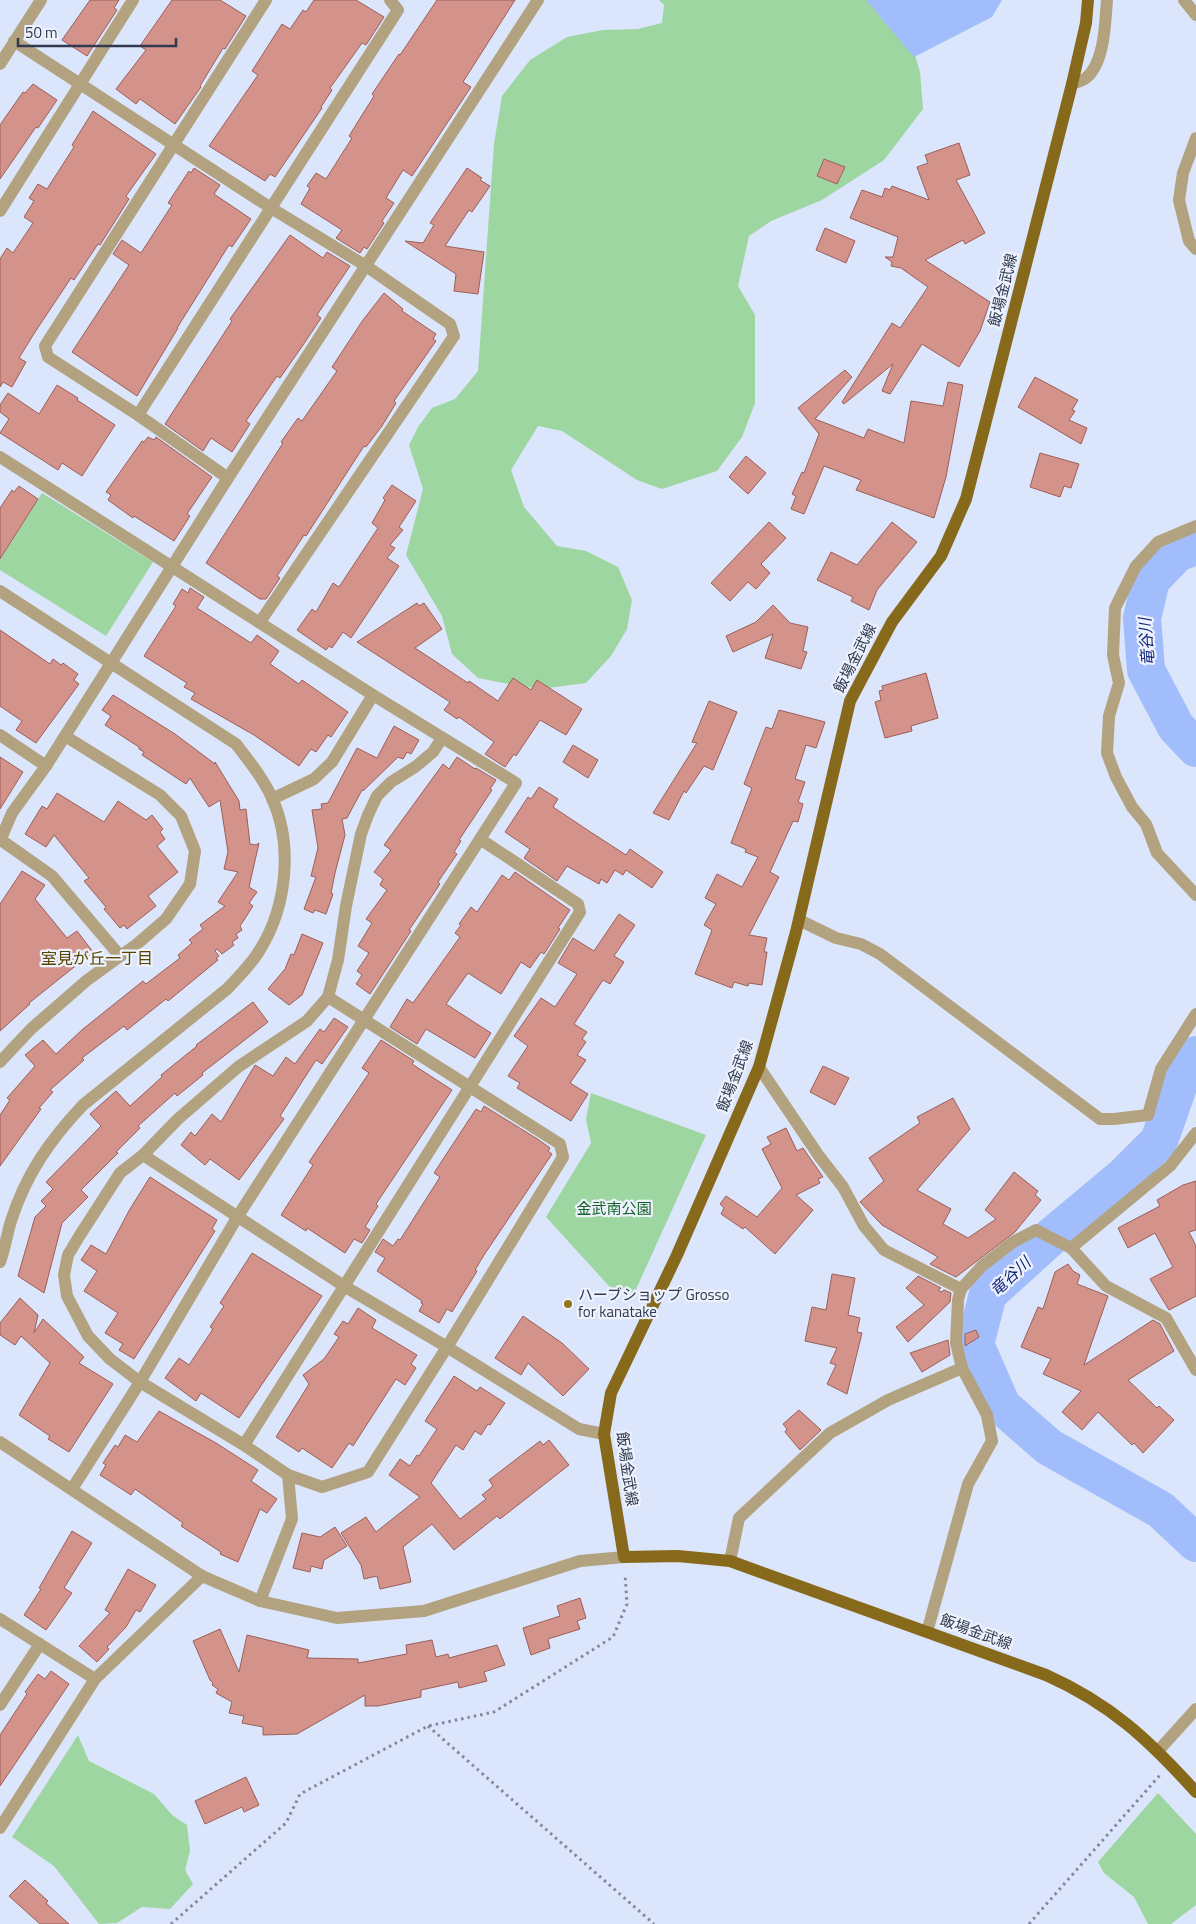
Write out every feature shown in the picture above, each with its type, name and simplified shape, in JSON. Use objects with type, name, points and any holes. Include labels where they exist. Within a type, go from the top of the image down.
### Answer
[{"type":"main road","name":"飯場金武線","points":[[1088,0],[1086,23],[1072,84],[966,499],[941,556],[892,622],[850,701],[799,920],[759,1067],[677,1255],[611,1393],[604,1434],[624,1558],[678,1556],[730,1561],[1046,1675],[1075,1688],[1103,1704],[1158,1751],[1196,1792]]},
{"type":"street","points":[[0,64],[41,0]]},
{"type":"street","points":[[0,211],[133,0]]},
{"type":"street","points":[[228,478],[138,415],[48,357],[45,346],[266,0]]},
{"type":"street","points":[[138,415],[398,10],[390,0]]},
{"type":"street","points":[[120,956],[52,876],[0,840],[12,813],[46,766],[112,664],[228,478],[538,0]]},
{"type":"street","points":[[1072,84],[1085,79],[1096,66],[1104,35],[1107,0]]},
{"type":"street","points":[[1184,0],[1196,15]]},
{"type":"street","points":[[14,41],[271,208],[366,266],[450,324],[454,336],[260,622]]},
{"type":"street","points":[[1196,138],[1183,173],[1179,200],[1189,241],[1196,249]]},
{"type":"street","points":[[0,457],[373,695],[516,783],[238,1216],[140,1382],[72,1489]]},
{"type":"street","points":[[1196,526],[1158,542],[1136,566],[1115,608],[1113,655],[1119,683],[1109,716],[1107,753],[1116,777],[1132,807],[1146,824],[1157,853],[1196,895]]},
{"type":"street","points":[[0,591],[236,744],[256,770],[272,799],[284,837],[285,873],[280,900],[272,925],[261,948],[246,970],[227,989],[83,1105],[46,1148],[20,1195],[10,1222],[0,1262]]},
{"type":"street","points":[[272,799],[314,779],[332,762],[373,695]]},
{"type":"street","points":[[0,735],[46,766]]},
{"type":"street","points":[[0,1062],[31,1029],[86,981],[137,944],[166,919],[190,884],[195,851],[181,816],[160,795],[65,736]]},
{"type":"street","points":[[328,997],[470,1085],[560,1144],[563,1157],[368,1472],[322,1487],[288,1475],[244,1445],[140,1382],[110,1359],[88,1336],[67,1296],[64,1275],[68,1256],[120,1173],[143,1155],[178,1119],[238,1067],[307,1020],[328,997],[338,960],[346,906],[361,834],[368,816],[377,796],[391,782],[415,767],[433,752],[442,738]]},
{"type":"street","points":[[244,1445],[580,912],[578,904],[480,839]]},
{"type":"street","points":[[799,920],[836,938],[861,944],[880,954],[1100,1118],[1114,1119],[1148,1114],[1160,1069],[1196,1014]]},
{"type":"street","points":[[759,1067],[819,1156],[843,1187],[864,1226],[884,1250],[961,1289]]},
{"type":"street","points":[[1070,1248],[1170,1166],[1196,1133]]},
{"type":"street","points":[[143,1155],[344,1286],[580,1429],[604,1434]]},
{"type":"street","points":[[927,1632],[968,1484],[992,1440],[987,1415],[962,1368],[956,1342],[958,1300],[961,1289],[982,1266],[1013,1242],[1036,1230],[1070,1248],[1106,1286],[1166,1318],[1196,1370]]},
{"type":"street","points":[[730,1561],[739,1518],[830,1434],[888,1400],[962,1368]]},
{"type":"street","points":[[0,1442],[202,1576],[260,1601],[337,1618],[424,1611],[580,1561],[624,1558]]},
{"type":"street","points":[[260,1601],[292,1519],[288,1475]]},
{"type":"street","points":[[0,1828],[95,1679],[202,1576]]},
{"type":"street","points":[[0,1619],[95,1679]]},
{"type":"street","points":[[0,1705],[40,1644]]},
{"type":"street","points":[[1158,1751],[1196,1709]]},
{"type":"path","points":[[171,1924],[286,1823],[300,1794],[428,1726],[494,1712],[613,1637],[627,1604],[624,1558]]},
{"type":"path","points":[[428,1726],[654,1924]]},
{"type":"path","points":[[1028,1924],[1170,1763]]},
{"type":"green space","points":[[659,0],[893,0],[907,28],[920,72],[923,109],[884,160],[822,200],[771,221],[749,236],[738,286],[755,315],[755,403],[742,437],[717,471],[662,489],[637,480],[562,431],[538,426],[511,470],[524,507],[557,546],[586,551],[618,567],[632,600],[627,629],[611,656],[586,683],[548,688],[524,687],[478,678],[452,654],[442,616],[406,555],[423,489],[409,445],[418,427],[432,408],[455,399],[478,371],[494,144],[502,96],[530,60],[567,37],[603,30],[638,29],[662,23],[664,5]]},
{"type":"green space","points":[[42,493],[153,562],[106,636],[0,570],[0,560]]},
{"type":"green space","name":"金武南公園","points":[[591,1093],[706,1135],[633,1296],[609,1286],[546,1217],[591,1143],[586,1119]]},
{"type":"green space","points":[[78,1735],[89,1761],[154,1794],[172,1815],[187,1825],[190,1851],[185,1870],[193,1884],[170,1909],[142,1907],[117,1923],[99,1924],[54,1866],[12,1837]]},
{"type":"green space","points":[[1158,1793],[1196,1834],[1196,1905],[1171,1924],[1148,1924],[1134,1897],[1104,1873],[1098,1862]]},
{"type":"water","points":[[866,0],[1002,0],[992,17],[914,57]]},
{"type":"building","points":[[90,0],[119,0],[114,8],[117,10],[87,56],[62,40]]},
{"type":"building","points":[[172,0],[220,0],[246,16],[225,49],[223,48],[201,87],[175,124],[140,99],[136,104],[116,89],[146,50],[140,46]]},
{"type":"building","points":[[314,0],[356,0],[384,17],[366,45],[362,43],[330,88],[332,90],[322,108],[275,177],[270,174],[265,181],[209,146],[258,75],[252,71],[282,24],[290,29],[303,10],[306,12]]},
{"type":"building","points":[[437,0],[515,0],[463,82],[471,87],[412,176],[403,170],[386,198],[394,203],[382,221],[384,223],[367,249],[364,247],[360,253],[336,238],[342,230],[301,204],[310,188],[307,186],[316,173],[326,179],[352,138],[349,136],[374,96],[372,94]]},
{"type":"building","points":[[33,84],[57,100],[0,179],[0,125],[23,92],[25,93]]},
{"type":"building","points":[[93,111],[156,154],[126,196],[129,199],[100,245],[98,244],[74,280],[71,278],[35,332],[19,358],[26,362],[12,387],[3,382],[0,387],[0,259],[7,248],[13,253],[33,223],[24,217],[34,201],[29,198],[38,184],[47,189],[74,147],[72,145]]},
{"type":"building","points":[[959,143],[970,175],[956,180],[985,233],[965,244],[963,240],[925,260],[990,302],[980,331],[959,367],[922,344],[890,394],[882,391],[893,364],[844,404],[842,402],[892,323],[900,328],[928,287],[901,268],[891,266],[892,262],[885,257],[893,257],[898,237],[850,218],[862,190],[882,197],[885,188],[890,190],[892,186],[929,200],[917,167],[928,163],[925,155]]},
{"type":"building","points":[[824,159],[845,167],[837,184],[817,176]]},
{"type":"building","points":[[194,168],[220,185],[214,194],[251,219],[232,247],[229,245],[137,396],[72,352],[129,265],[113,254],[122,240],[141,253],[172,205],[168,203],[189,171],[191,173]]},
{"type":"building","points":[[467,168],[490,186],[472,212],[469,210],[445,246],[484,252],[478,294],[454,291],[456,274],[405,241],[423,243],[434,225],[430,223]]},
{"type":"building","points":[[825,228],[855,241],[846,263],[816,250]]},
{"type":"building","points":[[290,235],[323,258],[327,252],[350,266],[317,315],[321,318],[303,345],[280,378],[277,376],[246,421],[250,424],[232,452],[211,438],[203,451],[165,424],[232,321],[230,319]]},
{"type":"building","points":[[384,293],[403,309],[402,311],[436,334],[433,339],[436,341],[394,401],[396,403],[382,426],[366,447],[364,446],[306,536],[304,535],[277,576],[280,578],[266,599],[260,599],[206,563],[283,443],[281,442],[298,418],[302,421],[337,371],[332,367],[363,320]]},
{"type":"building","points":[[845,370],[852,377],[815,419],[864,438],[868,429],[904,443],[911,401],[943,406],[948,382],[963,385],[946,477],[934,518],[856,490],[861,480],[824,466],[804,514],[791,509],[796,496],[792,494],[802,472],[804,473],[819,434],[798,408]]},
{"type":"building","points":[[1035,377],[1078,400],[1072,410],[1075,411],[1069,420],[1087,428],[1081,444],[1018,407]]},
{"type":"building","points":[[57,385],[115,425],[82,476],[62,463],[58,470],[0,433],[9,419],[0,412],[0,405],[8,393],[39,414]]},
{"type":"building","points":[[148,437],[154,440],[156,437],[212,477],[187,514],[190,516],[174,541],[134,516],[133,518],[108,500],[111,495],[106,492],[142,441],[144,442]]},
{"type":"building","points":[[1040,453],[1079,464],[1071,488],[1064,486],[1060,497],[1030,487]]},
{"type":"building","points":[[746,456],[766,473],[748,494],[729,477]]},
{"type":"building","points":[[392,485],[416,501],[399,527],[403,530],[390,545],[395,548],[387,558],[399,566],[351,638],[343,632],[332,648],[329,646],[326,650],[297,630],[312,609],[316,612],[333,583],[339,587],[378,528],[372,523],[385,500],[383,498]]},
{"type":"building","points":[[19,486],[38,499],[0,559],[0,508],[12,490],[14,492]]},
{"type":"building","points":[[769,522],[786,538],[761,564],[770,573],[756,589],[748,582],[730,601],[711,583]]},
{"type":"building","points":[[892,522],[917,542],[877,590],[869,610],[851,601],[853,597],[817,580],[831,552],[857,565]]},
{"type":"building","points":[[190,588],[204,597],[197,608],[251,643],[257,635],[279,651],[270,664],[299,684],[302,680],[348,712],[331,737],[328,735],[316,752],[311,749],[299,766],[254,735],[191,699],[195,693],[184,687],[187,683],[144,656],[176,606],[173,604],[182,589],[188,593]]},
{"type":"building","points":[[417,603],[419,606],[424,603],[442,629],[415,648],[498,701],[513,678],[531,690],[537,680],[582,709],[566,735],[540,720],[516,756],[514,754],[505,767],[485,754],[494,742],[459,717],[457,719],[444,710],[450,702],[357,642]]},
{"type":"building","points":[[773,605],[790,623],[808,627],[803,651],[807,652],[801,669],[765,658],[773,634],[733,652],[726,636],[756,622]]},
{"type":"building","points":[[0,630],[50,664],[53,659],[61,665],[63,663],[78,674],[74,680],[79,684],[36,743],[16,730],[22,721],[0,706]]},
{"type":"building","points":[[926,673],[938,718],[911,726],[912,731],[885,738],[875,702],[881,700],[879,691],[883,690],[882,686]]},
{"type":"building","points":[[113,695],[175,734],[215,764],[215,762],[239,801],[240,810],[246,809],[250,844],[256,845],[259,843],[249,887],[257,892],[249,903],[253,906],[240,926],[242,930],[236,934],[238,938],[232,942],[234,945],[222,954],[217,949],[215,951],[219,956],[216,958],[218,960],[168,1001],[166,999],[127,1030],[124,1026],[82,1058],[84,1060],[50,1090],[53,1092],[39,1108],[41,1109],[0,1166],[0,1115],[10,1100],[7,1098],[35,1066],[25,1055],[43,1040],[56,1054],[83,1029],[143,981],[146,984],[180,958],[178,955],[192,943],[189,940],[203,929],[200,925],[225,906],[218,902],[238,872],[224,869],[228,852],[220,800],[209,807],[190,778],[186,784],[142,755],[144,752],[139,747],[105,725],[111,716],[102,710]]},
{"type":"building","points":[[709,701],[737,712],[713,770],[704,766],[686,793],[684,791],[669,820],[653,813],[697,743],[692,742]]},
{"type":"building","points":[[779,710],[825,722],[816,748],[806,745],[795,779],[805,782],[798,802],[803,804],[798,822],[793,821],[770,872],[779,877],[749,935],[767,938],[764,952],[767,952],[762,985],[749,983],[748,986],[734,982],[732,988],[695,974],[712,930],[704,925],[716,904],[705,898],[717,874],[742,887],[758,857],[745,852],[746,849],[731,843],[752,788],[744,784],[766,727],[772,729]]},
{"type":"building","points":[[394,726],[419,740],[411,754],[407,752],[403,759],[398,757],[362,790],[347,818],[342,819],[345,835],[335,873],[331,893],[333,894],[326,914],[315,910],[313,913],[304,909],[316,877],[311,876],[318,848],[312,810],[322,809],[321,804],[328,803],[357,748],[377,758]]},
{"type":"building","points":[[573,745],[598,760],[588,778],[563,762]]},
{"type":"building","points":[[0,757],[23,772],[0,809]]},
{"type":"building","points":[[457,757],[496,780],[490,789],[492,790],[459,840],[461,841],[454,852],[457,854],[438,882],[440,884],[370,994],[356,984],[362,975],[357,971],[369,953],[358,946],[372,923],[366,919],[387,890],[380,885],[383,879],[374,872],[391,850],[384,845],[443,764],[449,769]]},
{"type":"building","points":[[539,787],[558,799],[553,807],[626,855],[630,849],[663,872],[652,888],[626,870],[623,875],[615,870],[607,883],[601,879],[599,884],[567,866],[557,881],[524,858],[530,849],[505,832],[528,797],[531,799]]},
{"type":"building","points":[[57,793],[104,822],[118,801],[146,820],[152,815],[163,829],[160,832],[165,839],[157,846],[178,872],[148,896],[156,906],[127,929],[124,925],[120,928],[104,909],[106,907],[84,881],[89,878],[54,835],[46,847],[25,834],[42,806],[47,809]]},
{"type":"building","points":[[22,871],[45,885],[35,899],[67,938],[77,931],[93,952],[29,1003],[0,1031],[0,904]]},
{"type":"building","points":[[515,872],[570,910],[544,954],[541,952],[530,968],[521,962],[501,994],[468,973],[446,1004],[491,1033],[475,1058],[426,1029],[417,1044],[390,1027],[407,999],[413,1003],[460,937],[455,933],[471,907],[477,912],[502,875],[509,880]]},
{"type":"building","points":[[619,914],[635,925],[614,956],[624,962],[610,984],[603,980],[574,1024],[587,1032],[582,1039],[586,1042],[577,1055],[586,1060],[570,1083],[588,1094],[571,1121],[517,1088],[520,1083],[508,1076],[528,1046],[514,1036],[541,998],[555,1007],[577,974],[558,963],[573,938],[594,951]]},
{"type":"building","points":[[302,934],[323,943],[302,995],[289,1005],[268,989],[285,969],[291,954],[294,955]]},
{"type":"building","points":[[253,1002],[268,1022],[202,1073],[203,1075],[177,1096],[175,1093],[138,1126],[140,1128],[116,1152],[118,1153],[81,1190],[88,1197],[62,1223],[44,1293],[18,1276],[35,1217],[46,1206],[41,1201],[53,1189],[46,1182],[101,1126],[90,1114],[116,1091],[130,1106],[162,1077],[161,1075],[196,1045]]},
{"type":"building","points":[[334,1018],[348,1027],[322,1064],[316,1060],[280,1116],[284,1119],[239,1180],[210,1159],[205,1165],[181,1145],[191,1132],[195,1136],[212,1114],[221,1122],[255,1065],[273,1076],[286,1057],[295,1064],[320,1029],[324,1032]]},
{"type":"building","points":[[381,1040],[414,1061],[412,1064],[452,1090],[376,1204],[378,1206],[365,1227],[370,1230],[362,1243],[354,1239],[345,1253],[307,1228],[306,1231],[281,1215],[313,1165],[309,1162],[369,1073],[362,1068]]},
{"type":"building","points":[[823,1066],[849,1078],[835,1105],[810,1092]]},
{"type":"building","points":[[953,1098],[970,1129],[917,1190],[951,1209],[943,1224],[968,1238],[996,1219],[985,1210],[1014,1172],[1038,1191],[1035,1195],[1041,1200],[1015,1232],[956,1277],[930,1264],[938,1257],[882,1225],[860,1202],[884,1181],[869,1158],[920,1123],[917,1117]]},
{"type":"building","points":[[484,1106],[539,1140],[550,1148],[548,1151],[552,1154],[484,1255],[475,1270],[477,1271],[452,1312],[447,1309],[439,1323],[419,1311],[423,1304],[421,1303],[422,1301],[377,1271],[385,1258],[375,1252],[383,1239],[393,1246],[398,1239],[400,1240],[440,1177],[434,1173],[476,1109],[481,1112]]},
{"type":"building","points":[[786,1128],[797,1151],[803,1148],[823,1177],[818,1179],[820,1183],[796,1195],[813,1210],[775,1254],[745,1227],[743,1229],[721,1214],[724,1208],[720,1204],[726,1196],[757,1217],[782,1188],[762,1149],[771,1144],[767,1137]]},
{"type":"building","points":[[150,1177],[217,1220],[212,1229],[215,1231],[134,1359],[119,1350],[123,1344],[105,1333],[118,1313],[84,1291],[97,1271],[81,1260],[91,1245],[106,1254]]},
{"type":"building","points":[[1196,1181],[1196,1230],[1189,1232],[1196,1246],[1196,1296],[1169,1310],[1150,1279],[1173,1267],[1155,1233],[1128,1248],[1118,1228],[1160,1206],[1157,1200],[1183,1185]]},
{"type":"building","points":[[252,1253],[322,1296],[239,1418],[201,1393],[196,1401],[165,1378],[179,1358],[189,1365],[213,1329],[210,1327],[224,1306],[220,1303]]},
{"type":"building","points":[[1068,1264],[1073,1271],[1080,1275],[1077,1284],[1108,1296],[1084,1365],[1153,1320],[1160,1324],[1174,1351],[1128,1380],[1157,1408],[1159,1406],[1174,1420],[1143,1453],[1098,1412],[1082,1430],[1062,1412],[1081,1391],[1043,1374],[1051,1359],[1021,1347],[1038,1307],[1043,1309],[1055,1272]]},
{"type":"building","points":[[832,1274],[855,1278],[848,1315],[860,1318],[857,1332],[862,1333],[847,1394],[827,1384],[836,1365],[830,1363],[837,1348],[805,1341],[812,1307],[826,1310]]},
{"type":"building","points":[[918,1276],[941,1288],[938,1290],[941,1292],[944,1290],[951,1293],[950,1302],[908,1342],[896,1327],[924,1305],[906,1288]]},
{"type":"building","points":[[20,1298],[38,1315],[34,1333],[43,1319],[84,1357],[79,1363],[113,1384],[69,1452],[48,1439],[50,1436],[19,1415],[50,1363],[21,1336],[15,1345],[0,1335],[0,1323]]},
{"type":"building","points":[[358,1308],[376,1320],[372,1328],[417,1355],[411,1364],[416,1368],[405,1385],[396,1379],[353,1446],[349,1443],[332,1468],[302,1448],[299,1452],[276,1437],[309,1384],[303,1375],[324,1359],[339,1337],[334,1334],[343,1321],[348,1324]]},
{"type":"building","points":[[523,1316],[562,1343],[589,1369],[563,1396],[528,1363],[521,1375],[495,1358]]},
{"type":"building","points":[[976,1330],[979,1337],[965,1346],[965,1334]]},
{"type":"building","points":[[948,1340],[950,1355],[922,1372],[910,1353]]},
{"type":"building","points":[[454,1376],[477,1391],[480,1387],[505,1403],[481,1435],[475,1431],[463,1450],[456,1445],[431,1483],[460,1519],[486,1499],[482,1495],[493,1486],[489,1480],[540,1441],[543,1445],[549,1440],[569,1465],[500,1519],[497,1516],[454,1550],[432,1524],[403,1547],[411,1582],[380,1589],[377,1576],[364,1579],[361,1565],[341,1533],[366,1517],[376,1532],[420,1497],[389,1475],[400,1459],[410,1466],[437,1429],[425,1421]]},
{"type":"building","points":[[799,1410],[821,1430],[800,1450],[785,1432],[787,1429],[783,1424]]},
{"type":"building","points":[[159,1411],[216,1443],[258,1470],[251,1481],[277,1499],[267,1513],[260,1509],[238,1562],[220,1554],[221,1552],[181,1526],[183,1523],[135,1489],[131,1495],[100,1475],[106,1465],[103,1463],[115,1445],[118,1447],[125,1435],[137,1442]]},
{"type":"building","points":[[335,1527],[347,1546],[324,1560],[322,1569],[311,1566],[310,1572],[293,1568],[302,1533],[320,1537]]},
{"type":"building","points":[[72,1531],[92,1543],[64,1588],[72,1593],[46,1630],[24,1615],[41,1589],[39,1588]]},
{"type":"building","points":[[128,1569],[156,1585],[140,1612],[136,1610],[126,1627],[107,1647],[109,1649],[97,1662],[79,1646],[110,1613],[105,1610]]},
{"type":"building","points":[[580,1598],[586,1618],[577,1621],[580,1629],[548,1639],[550,1648],[531,1655],[523,1628],[560,1616],[557,1606]]},
{"type":"building","points":[[220,1629],[239,1672],[247,1635],[309,1650],[307,1658],[358,1659],[358,1663],[407,1654],[406,1645],[432,1640],[436,1657],[448,1654],[449,1658],[497,1645],[505,1665],[484,1672],[487,1681],[459,1688],[458,1682],[421,1690],[421,1697],[378,1706],[365,1706],[365,1695],[297,1734],[263,1735],[263,1727],[242,1723],[244,1716],[229,1713],[232,1702],[216,1693],[218,1689],[212,1685],[213,1683],[193,1641]]},
{"type":"building","points":[[51,1671],[69,1684],[0,1786],[0,1735],[27,1694],[25,1692],[38,1674],[45,1679]]},
{"type":"building","points":[[246,1777],[259,1805],[244,1812],[242,1807],[205,1824],[195,1801]]},
{"type":"building","points":[[25,1880],[69,1924],[40,1924],[9,1896]]},
{"type":"waterway","name":"竜谷川","points":[[1196,546],[1177,553],[1151,580],[1142,618],[1146,670],[1176,727],[1196,748]]},
{"type":"waterway","name":"竜谷川","points":[[1196,1055],[1181,1078],[1159,1141],[1125,1175],[1052,1236],[988,1294],[975,1344],[1002,1406],[1049,1447],[1161,1510],[1196,1543]]},
{"type":"place","name":"ハーブショップ Grosso for kanatake","points":[[568,1304]]},
{"type":"district","name":"室見が丘一丁目","points":[[97,958]]}]
